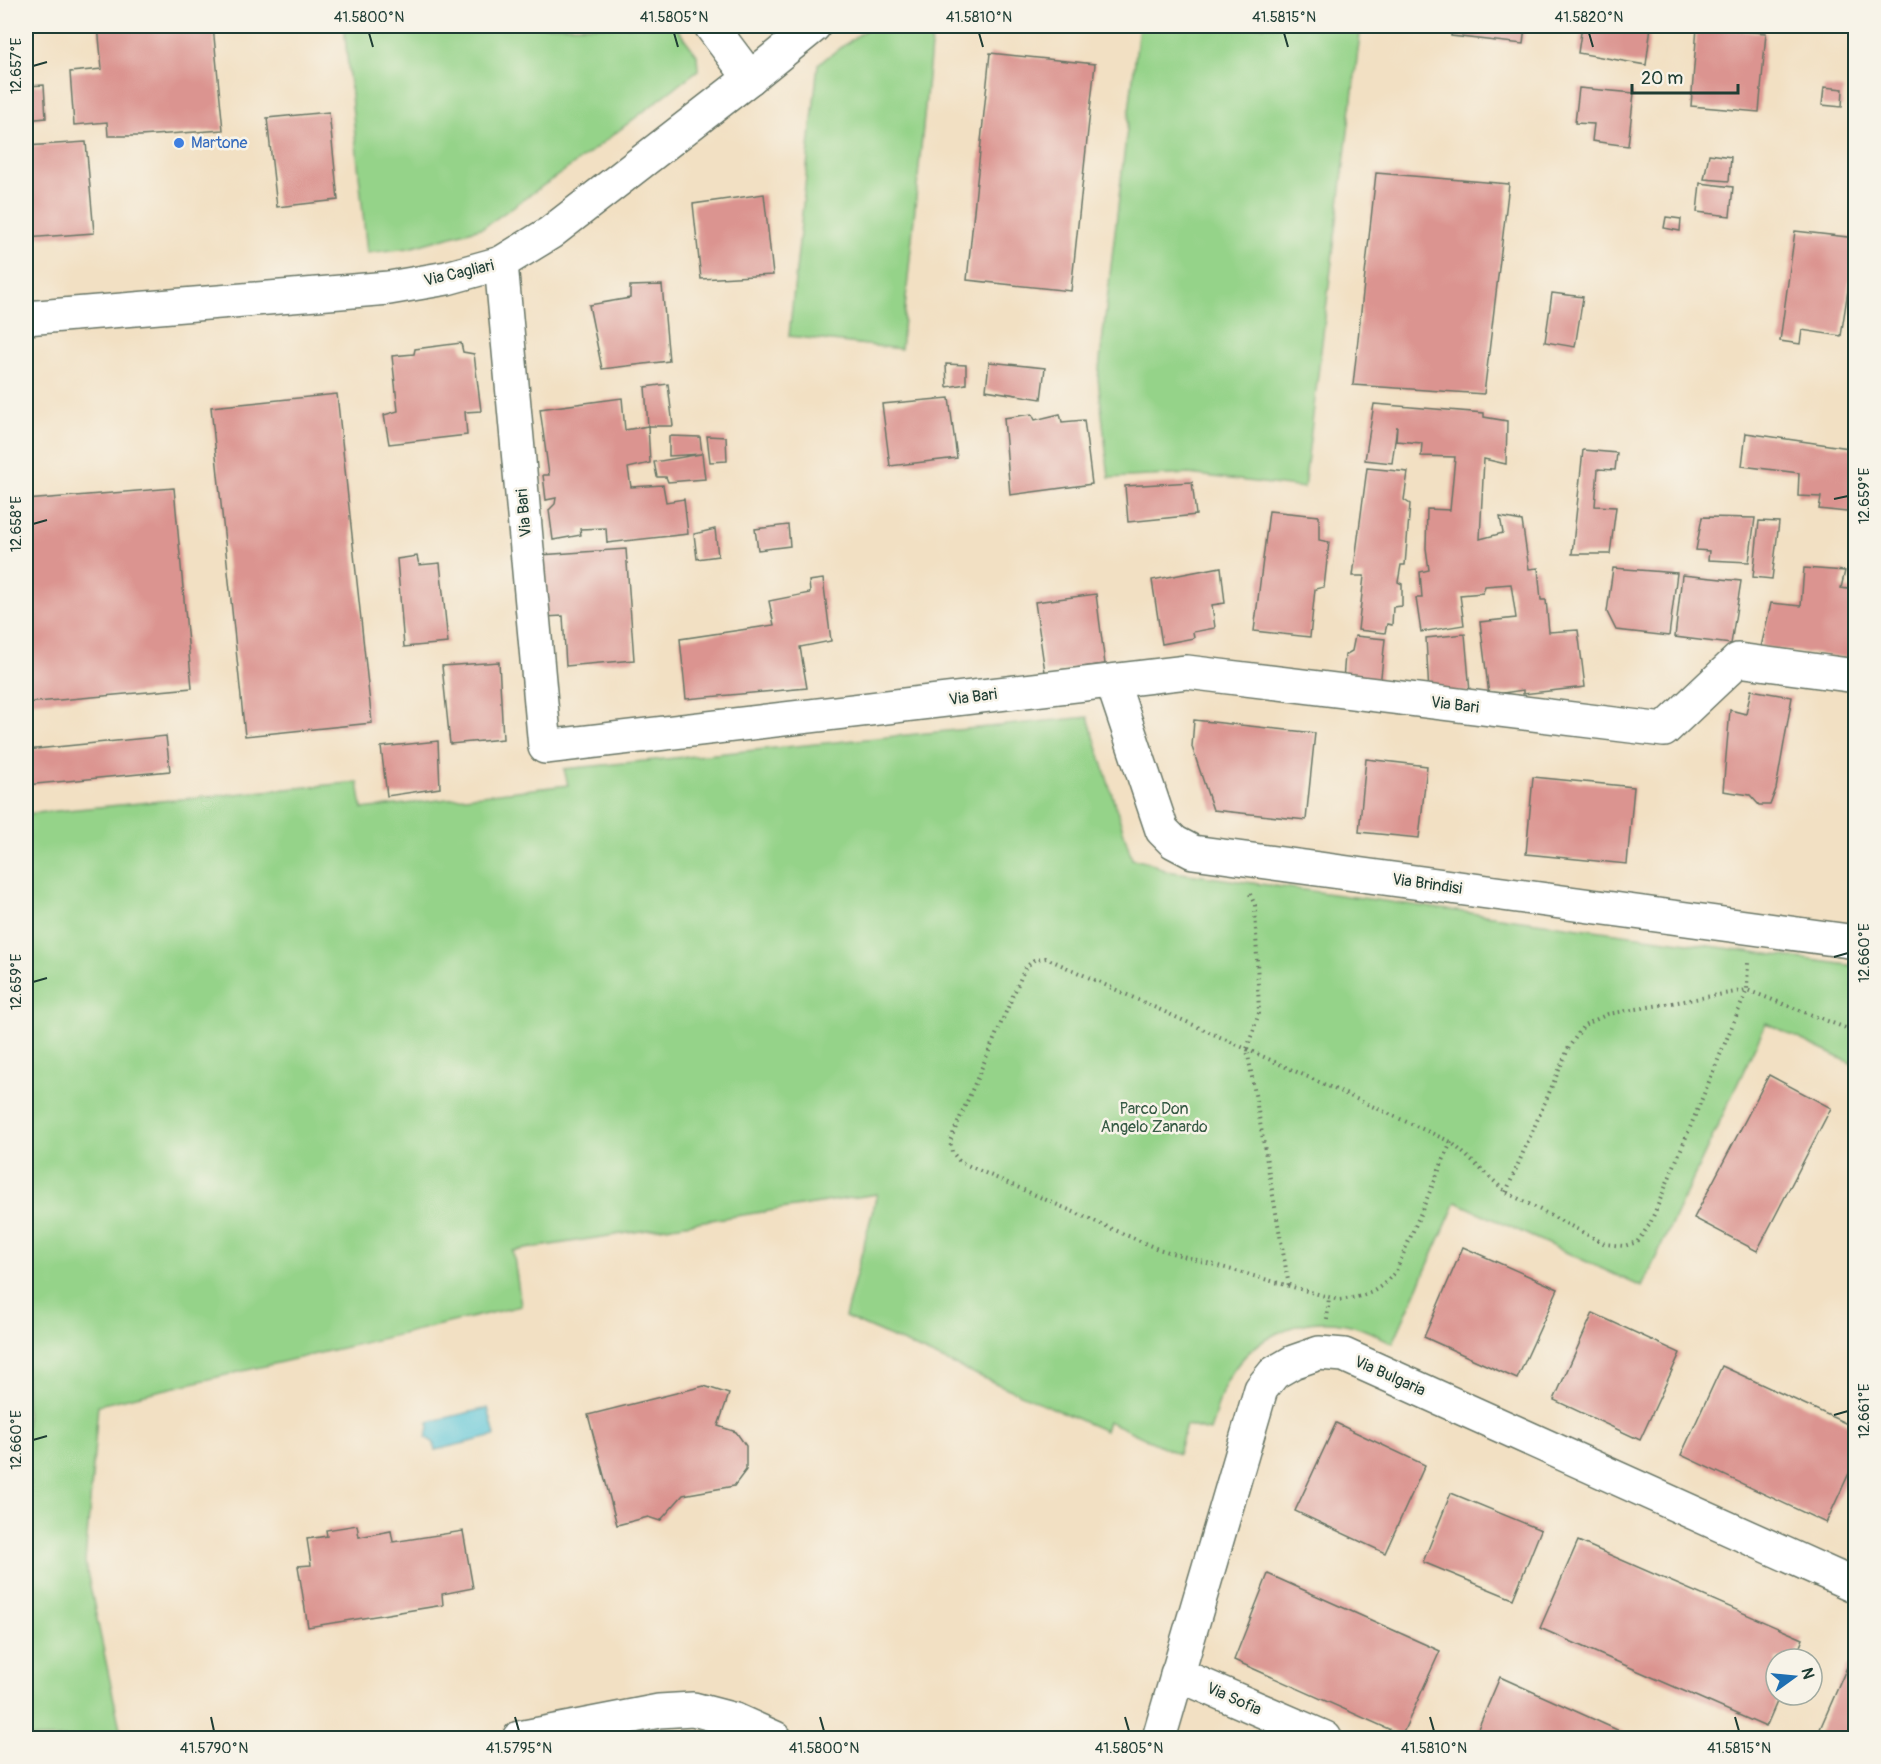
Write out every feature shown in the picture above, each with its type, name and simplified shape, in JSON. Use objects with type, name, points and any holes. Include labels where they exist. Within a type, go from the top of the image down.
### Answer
[{"type":"street","points":[[711,26],[750,78]]},
{"type":"street","name":"Via Cagliari","points":[[26,318],[389,288],[447,278],[501,263],[550,233],[814,26]]},
{"type":"street","name":"Via Bari","points":[[501,263],[545,747],[1187,672],[1664,730],[1738,660],[1856,676]]},
{"type":"street","name":"Via Brindisi","points":[[1112,681],[1162,830],[1174,842],[1193,852],[1856,942]]},
{"type":"street","name":"Via Bulgaria","points":[[1159,1738],[1261,1389],[1274,1373],[1293,1362],[1319,1353],[1344,1355],[1856,1586]]},
{"type":"street","name":"Via Sofia","points":[[1177,1674],[1324,1738]]},
{"type":"street","points":[[519,1738],[659,1711],[693,1709],[735,1720],[775,1738]]},
{"type":"path","points":[[1246,886],[1255,904],[1259,1013],[1247,1049],[1289,1286]]},
{"type":"path","points":[[1451,1142],[1396,1271],[1382,1287],[1362,1297],[1339,1300],[1158,1249],[960,1162],[952,1152],[950,1141],[1025,968],[1034,960],[1046,958],[1451,1142],[1506,1192],[1605,1244],[1624,1246],[1636,1242],[1650,1224],[1747,990],[1748,958]]},
{"type":"path","points":[[1506,1192],[1569,1047],[1584,1025],[1608,1014],[1747,990],[1856,1032]]},
{"type":"path","points":[[1326,1327],[1329,1297]]},
{"type":"green space","points":[[344,26],[675,26],[697,55],[698,70],[584,157],[484,227],[409,248],[367,253]]},
{"type":"green space","points":[[871,26],[933,26],[901,349],[789,336],[818,64]]},
{"type":"green space","points":[[1139,26],[1361,26],[1304,488],[1189,474],[1109,478],[1098,378]]},
{"type":"green space","name":"Parco Don Angelo Zanardo","points":[[1088,717],[1132,859],[1151,863],[1166,871],[1855,966],[1855,1065],[1766,1023],[1642,1287],[1456,1202],[1393,1343],[1358,1327],[1328,1322],[1291,1327],[1274,1334],[1245,1356],[1233,1371],[1222,1392],[1210,1431],[1186,1425],[1178,1454],[1108,1421],[1105,1431],[845,1317],[877,1194],[513,1251],[521,1306],[98,1405],[85,1562],[122,1738],[26,1738],[26,814],[358,782],[362,809],[568,785],[564,769]]},
{"type":"water","points":[[488,1408],[495,1436],[435,1450],[433,1442],[426,1438],[428,1422]]},
{"type":"building","points":[[98,26],[213,26],[223,130],[108,136],[107,122],[74,125],[70,72],[102,69]]},
{"type":"building","points":[[1452,26],[1525,26],[1523,44],[1451,36]]},
{"type":"building","points":[[1582,26],[1651,26],[1646,65],[1578,53]]},
{"type":"building","points":[[1697,27],[1766,33],[1759,112],[1691,106]]},
{"type":"building","points":[[990,53],[1095,64],[1071,291],[967,280]]},
{"type":"building","points":[[44,85],[46,118],[26,120],[26,86]]},
{"type":"building","points":[[1824,87],[1843,89],[1842,107],[1822,105]]},
{"type":"building","points":[[1579,88],[1634,93],[1628,146],[1592,141],[1594,124],[1575,123]]},
{"type":"building","points":[[329,112],[338,200],[277,207],[267,118]]},
{"type":"building","points":[[86,142],[94,233],[26,238],[26,146]]},
{"type":"building","points":[[1709,154],[1731,157],[1729,181],[1704,179]]},
{"type":"building","points":[[1376,173],[1509,184],[1484,394],[1353,385]]},
{"type":"building","points":[[1700,183],[1733,187],[1730,216],[1697,212]]},
{"type":"building","points":[[764,194],[773,275],[701,279],[693,204]]},
{"type":"building","points":[[1666,217],[1681,219],[1680,231],[1664,228]]},
{"type":"building","points":[[1795,231],[1856,238],[1841,336],[1802,330],[1800,344],[1780,341]]},
{"type":"building","points":[[662,285],[669,361],[602,369],[589,305],[630,298],[630,286]]},
{"type":"building","points":[[1552,293],[1583,297],[1575,347],[1545,342]]},
{"type":"building","points":[[461,343],[463,352],[474,354],[481,411],[465,412],[467,435],[389,444],[384,415],[398,411],[392,356],[414,354],[415,349]]},
{"type":"building","points":[[989,362],[1045,368],[1041,399],[986,390]]},
{"type":"building","points":[[946,364],[966,365],[966,384],[947,387]]},
{"type":"building","points":[[668,384],[673,426],[648,426],[645,387]]},
{"type":"building","points":[[337,394],[372,723],[245,736],[211,407]]},
{"type":"building","points":[[622,398],[625,430],[648,426],[650,463],[628,468],[631,487],[663,485],[666,502],[684,499],[688,534],[607,543],[606,528],[580,529],[581,535],[553,540],[549,510],[555,504],[556,498],[546,500],[543,475],[549,475],[540,409]]},
{"type":"building","points":[[949,398],[957,458],[890,466],[882,404]]},
{"type":"building","points":[[1374,404],[1484,413],[1484,417],[1507,421],[1506,464],[1484,459],[1480,539],[1503,533],[1500,517],[1522,521],[1529,569],[1538,568],[1541,600],[1546,600],[1549,632],[1578,630],[1585,687],[1523,694],[1523,690],[1489,695],[1480,622],[1516,618],[1511,584],[1485,586],[1483,593],[1460,595],[1464,625],[1421,632],[1416,598],[1422,598],[1420,572],[1429,570],[1426,548],[1427,509],[1450,510],[1455,457],[1421,456],[1422,443],[1396,441],[1397,426],[1392,463],[1365,460]]},
{"type":"building","points":[[1032,414],[1035,420],[1060,414],[1062,422],[1084,420],[1092,484],[1010,495],[1004,418]]},
{"type":"building","points":[[1746,433],[1856,449],[1856,513],[1819,509],[1821,497],[1798,496],[1799,473],[1742,466]]},
{"type":"building","points":[[669,436],[700,437],[705,479],[668,482],[666,477],[657,477],[654,462],[701,454],[669,456]]},
{"type":"building","points":[[707,436],[726,437],[727,461],[710,462]]},
{"type":"building","points":[[1583,450],[1617,453],[1615,470],[1598,469],[1595,506],[1616,507],[1610,554],[1572,554]]},
{"type":"building","points":[[1367,468],[1408,472],[1404,500],[1410,504],[1405,565],[1401,565],[1398,582],[1402,584],[1402,606],[1393,607],[1392,625],[1387,624],[1385,633],[1358,630],[1364,576],[1353,576]]},
{"type":"building","points":[[1192,482],[1196,515],[1128,522],[1125,486]]},
{"type":"building","points":[[174,488],[192,688],[26,703],[26,500]]},
{"type":"building","points":[[1269,511],[1319,516],[1319,540],[1329,542],[1324,587],[1315,589],[1310,637],[1254,631]]},
{"type":"building","points":[[1702,517],[1755,518],[1749,562],[1708,560],[1709,551],[1696,550]]},
{"type":"building","points":[[1759,521],[1779,522],[1772,579],[1753,577]]},
{"type":"building","points":[[788,525],[790,546],[758,550],[755,529]]},
{"type":"building","points":[[715,529],[718,556],[697,559],[694,534]]},
{"type":"building","points":[[626,549],[634,660],[566,666],[563,616],[544,617],[540,555]]},
{"type":"building","points":[[417,556],[419,565],[440,563],[448,643],[404,647],[397,559]]},
{"type":"building","points":[[1221,567],[1225,603],[1212,605],[1215,628],[1193,632],[1194,638],[1162,644],[1152,580]]},
{"type":"building","points":[[1613,568],[1677,573],[1669,636],[1616,630],[1607,612]]},
{"type":"building","points":[[1804,568],[1845,571],[1841,588],[1856,590],[1856,659],[1761,647],[1771,603],[1801,606]]},
{"type":"building","points":[[1682,575],[1741,581],[1731,644],[1675,637]]},
{"type":"building","points":[[823,579],[831,641],[800,647],[807,688],[686,699],[680,639],[774,625],[769,601],[810,593],[809,581]]},
{"type":"building","points":[[1096,594],[1105,664],[1045,672],[1035,602]]},
{"type":"building","points":[[1465,634],[1470,692],[1429,694],[1426,638]]},
{"type":"building","points":[[1355,636],[1385,639],[1380,686],[1343,680],[1345,655],[1352,651]]},
{"type":"building","points":[[499,662],[503,739],[450,744],[442,666]]},
{"type":"building","points":[[1751,690],[1792,697],[1776,789],[1770,805],[1759,805],[1750,795],[1723,791],[1730,710],[1746,714]]},
{"type":"building","points":[[1194,720],[1315,733],[1306,820],[1213,810],[1192,747]]},
{"type":"building","points":[[166,736],[170,771],[26,785],[26,750]]},
{"type":"building","points":[[438,741],[440,788],[387,796],[381,747]]},
{"type":"building","points":[[1366,759],[1427,766],[1419,838],[1359,832]]},
{"type":"building","points":[[1533,777],[1634,787],[1627,864],[1526,854]]},
{"type":"building","points":[[1769,1075],[1831,1108],[1757,1251],[1694,1218]]},
{"type":"building","points":[[1463,1247],[1558,1289],[1517,1379],[1424,1337]]},
{"type":"building","points":[[1593,1313],[1680,1353],[1640,1440],[1554,1400]]},
{"type":"building","points":[[1722,1366],[1856,1428],[1856,1458],[1826,1523],[1681,1455]]},
{"type":"building","points":[[704,1386],[729,1394],[718,1426],[736,1432],[746,1446],[746,1470],[734,1486],[683,1495],[660,1521],[648,1517],[617,1525],[588,1415]]},
{"type":"building","points":[[1336,1423],[1425,1465],[1385,1553],[1295,1511]]},
{"type":"building","points":[[1451,1493],[1541,1530],[1513,1599],[1423,1562]]},
{"type":"building","points":[[357,1525],[359,1537],[391,1531],[393,1542],[463,1531],[473,1588],[442,1594],[443,1605],[308,1627],[298,1566],[311,1565],[307,1539],[327,1536],[326,1530]]},
{"type":"building","points":[[1578,1541],[1803,1639],[1800,1647],[1764,1647],[1764,1707],[1775,1707],[1766,1727],[1540,1628]]},
{"type":"building","points":[[1268,1574],[1440,1651],[1402,1735],[1234,1660]]},
{"type":"building","points":[[1848,1665],[1856,1668],[1856,1738],[1816,1738]]},
{"type":"building","points":[[1500,1677],[1635,1738],[1474,1738]]},
{"type":"place","name":"Martone","points":[[179,143]]}]
